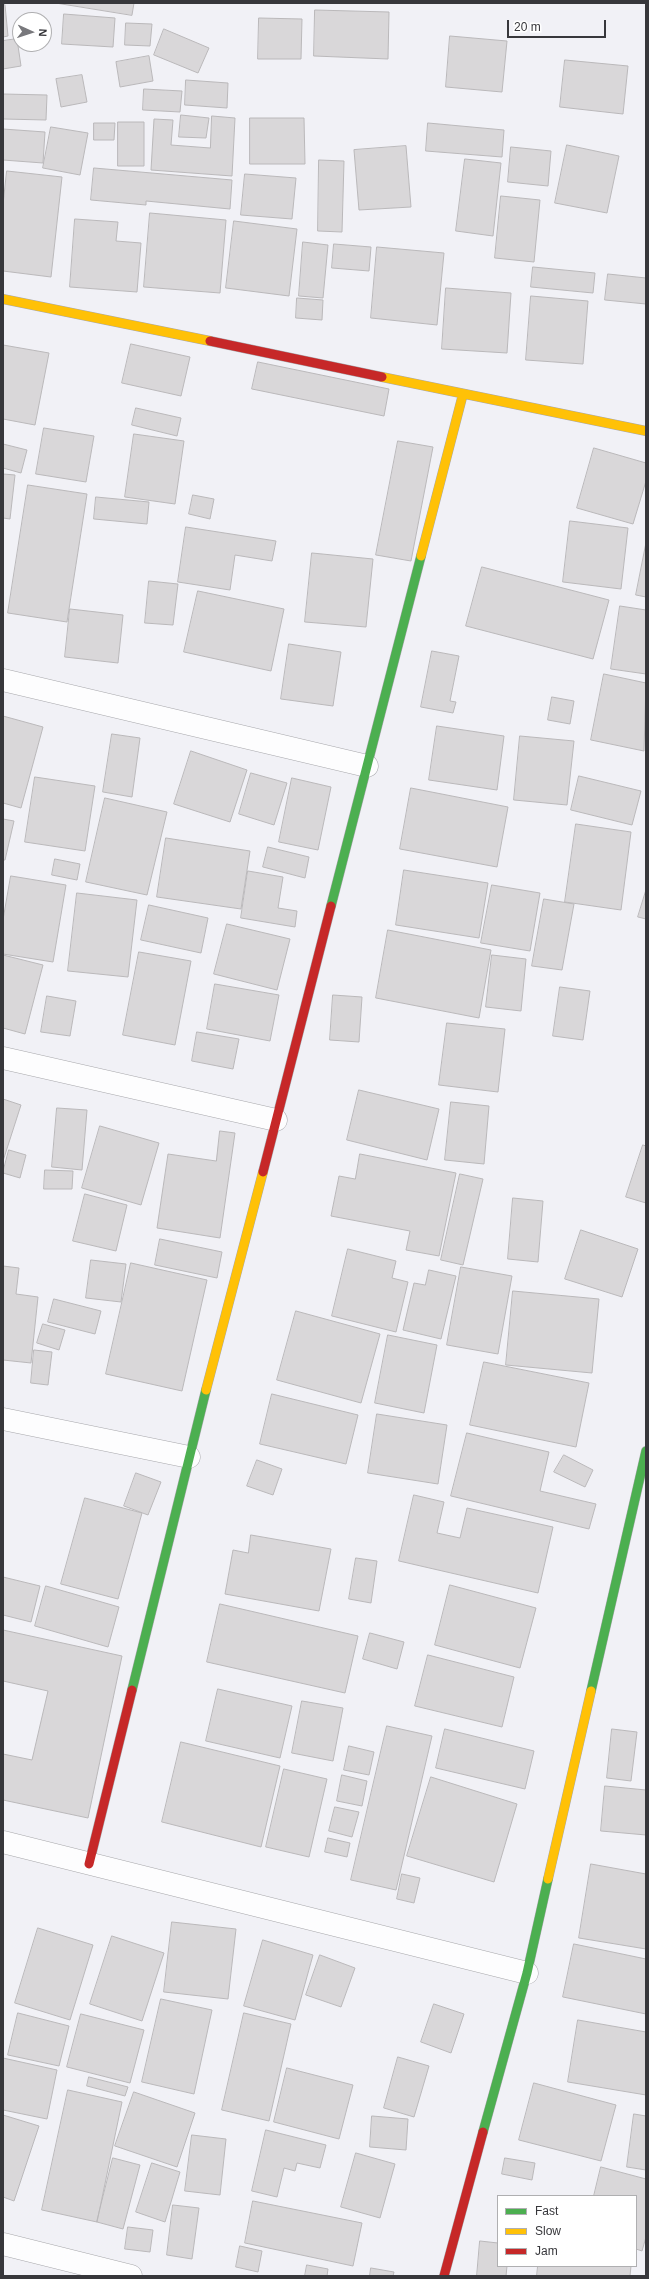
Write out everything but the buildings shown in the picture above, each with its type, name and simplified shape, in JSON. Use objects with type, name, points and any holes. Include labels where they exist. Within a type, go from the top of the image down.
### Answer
[{"type":"street","points":[[3,299],[463,394],[646,430]]},
{"type":"street","points":[[89,1864],[189,1457],[463,394]]},
{"type":"street","points":[[3,680],[367,766]]},
{"type":"street","points":[[3,1058],[276,1120]]},
{"type":"street","points":[[3,1419],[189,1457]]},
{"type":"street","points":[[444,2276],[527,1973],[646,1451]]},
{"type":"street","points":[[3,1842],[527,1973]]},
{"type":"street","points":[[3,2244],[131,2276]]},
{"type":"traffic: fast","points":[[331,906],[421,556]]},
{"type":"traffic: fast","points":[[132,1690],[206,1390]]},
{"type":"traffic: fast","points":[[591,1691],[646,1451]]},
{"type":"traffic: fast","points":[[483,2132],[527,1973],[548,1879]]},
{"type":"traffic: slow","points":[[3,299],[210,341]]},
{"type":"traffic: slow","points":[[382,377],[646,431]]},
{"type":"traffic: slow","points":[[421,556],[463,394]]},
{"type":"traffic: slow","points":[[206,1390],[263,1172]]},
{"type":"traffic: slow","points":[[548,1879],[591,1691]]},
{"type":"traffic: jam","points":[[210,341],[382,377]]},
{"type":"traffic: jam","points":[[263,1172],[331,906]]},
{"type":"traffic: jam","points":[[89,1864],[132,1690]]},
{"type":"traffic: jam","points":[[444,2276],[483,2132]]}]
